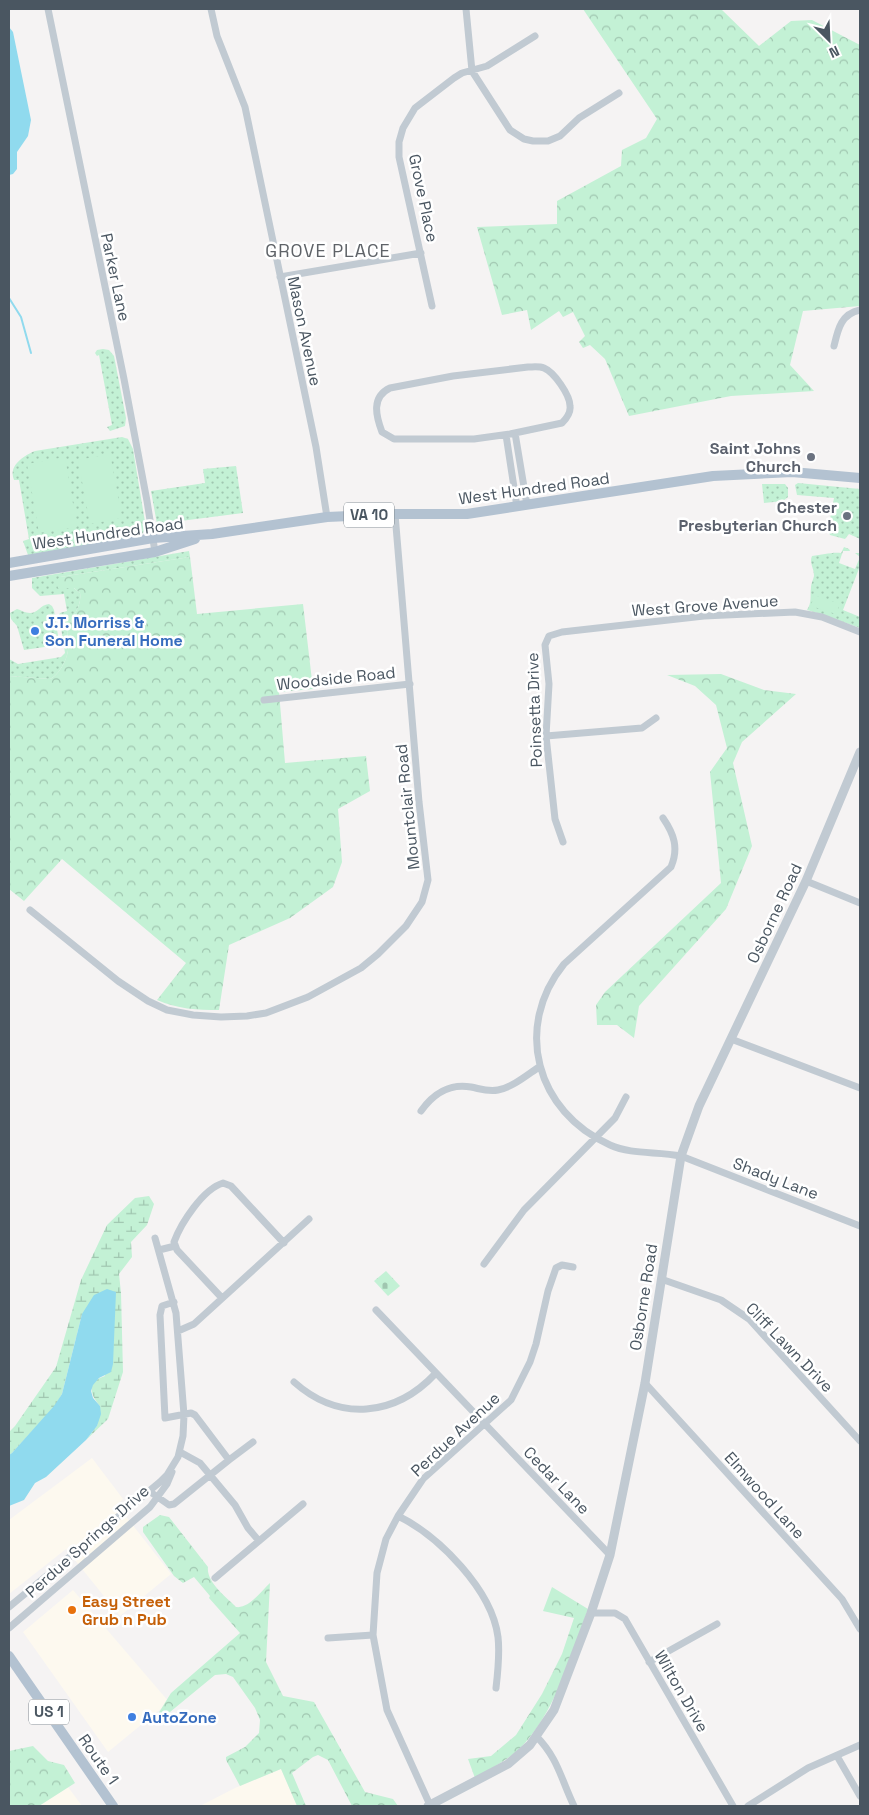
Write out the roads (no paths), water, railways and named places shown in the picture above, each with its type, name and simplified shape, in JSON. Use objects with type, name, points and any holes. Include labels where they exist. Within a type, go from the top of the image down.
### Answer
[{"type":"main road","name":"West Hundred Road","points":[[9,563],[153,538],[212,534],[327,517],[395,514],[467,514],[713,476],[792,472],[860,478]]},
{"type":"main road","name":"West Hundred Road","points":[[9,576],[155,552],[212,534]]},
{"type":"main road","name":"Route 1","points":[[9,1656],[113,1806]]},
{"type":"street","name":"Parker Lane","points":[[48,9],[124,379],[155,552]]},
{"type":"street","name":"Mason Avenue","points":[[211,9],[216,36],[245,107],[316,447],[327,517]]},
{"type":"street","points":[[466,9],[472,71],[510,130],[533,141],[548,141],[560,136],[579,118],[619,93]]},
{"type":"street","name":"Grove Place","points":[[432,306],[400,157],[399,142],[403,128],[415,108],[454,78],[488,66],[535,36]]},
{"type":"street","points":[[280,277],[422,253]]},
{"type":"street","points":[[834,346],[843,319],[853,312],[860,310]]},
{"type":"street","points":[[528,367],[545,368],[556,377],[569,400],[568,417],[564,422],[556,425],[515,433],[474,439],[394,439],[382,432],[376,403],[381,394],[390,388],[453,376],[528,367]]},
{"type":"street","points":[[515,433],[522,506]]},
{"type":"street","points":[[506,435],[522,506]]},
{"type":"street","name":"Mountclair Road","points":[[30,910],[118,981],[148,1001],[167,1010],[221,1018],[266,1013],[308,997],[361,968],[406,926],[422,902],[428,880],[419,802],[395,514]]},
{"type":"street","name":"West Grove Avenue","points":[[549,636],[562,632],[704,616],[795,612],[822,617],[860,632]]},
{"type":"street","name":"Poinsetta Drive","points":[[549,636],[545,645],[549,684],[546,736],[555,819],[563,842]]},
{"type":"street","name":"Woodside Road","points":[[264,700],[410,684]]},
{"type":"street","points":[[546,736],[642,728],[656,718]]},
{"type":"street","name":"Osborne Road","points":[[429,1806],[508,1764],[530,1745],[554,1710],[591,1613],[610,1555],[645,1383],[681,1156],[699,1106],[806,881],[860,752]]},
{"type":"street","points":[[596,1139],[568,1114],[555,1099],[539,1067],[537,1045],[538,1021],[547,988],[564,964],[671,867],[676,850],[674,837],[663,818]]},
{"type":"street","points":[[806,881],[860,903]]},
{"type":"street","points":[[731,1039],[860,1088]]},
{"type":"street","points":[[421,1110],[429,1100],[446,1089],[461,1086],[486,1090],[500,1089],[539,1067]]},
{"type":"street","points":[[484,1264],[524,1210],[615,1118],[626,1097]]},
{"type":"street","name":"Shady Lane","points":[[596,1139],[611,1146],[630,1151],[665,1152],[681,1156],[860,1226]]},
{"type":"street","points":[[222,1298],[175,1246],[176,1238],[194,1206],[217,1184],[223,1183],[231,1186],[284,1243]]},
{"type":"street","points":[[178,1331],[194,1324],[309,1219]]},
{"type":"street","name":"Perdue Springs Drive","points":[[9,1607],[167,1475],[180,1452],[184,1415],[178,1331],[174,1302],[155,1238]]},
{"type":"street","points":[[159,1250],[175,1246]]},
{"type":"street","name":"Perdue Avenue","points":[[429,1806],[387,1710],[373,1635],[377,1573],[386,1539],[398,1516],[423,1479],[512,1400],[530,1362],[536,1344],[548,1291],[556,1268],[562,1265],[573,1267]]},
{"type":"street","name":"Cliff Lawn Drive","points":[[661,1278],[721,1300],[749,1319],[860,1442]]},
{"type":"street","points":[[174,1302],[162,1306],[160,1315],[166,1418],[191,1413],[195,1415],[229,1460]]},
{"type":"street","name":"Cedar Lane","points":[[376,1310],[610,1555]]},
{"type":"street","points":[[294,1382],[311,1396],[336,1406],[348,1409],[370,1409],[382,1407],[406,1398],[422,1387],[436,1373]]},
{"type":"street","name":"Elmwood Lane","points":[[645,1383],[842,1599],[860,1629]]},
{"type":"street","points":[[149,1491],[169,1505],[174,1504],[253,1442]]},
{"type":"street","points":[[180,1452],[196,1460],[210,1475],[236,1505],[248,1528],[259,1541]]},
{"type":"street","name":"Perdue Springs Drive","points":[[9,1628],[150,1507],[167,1484],[173,1466]]},
{"type":"street","points":[[215,1578],[303,1504]]},
{"type":"street","points":[[398,1516],[423,1530],[437,1542],[464,1570],[484,1600],[498,1636],[496,1688]]},
{"type":"street","name":"Wilton Drive","points":[[591,1613],[615,1613],[625,1619],[733,1806]]},
{"type":"street","points":[[649,1662],[717,1624]]},
{"type":"street","points":[[328,1638],[373,1635]]},
{"type":"street","points":[[536,1736],[556,1760],[564,1785],[574,1806]]},
{"type":"street","points":[[748,1806],[808,1768],[860,1745]]},
{"type":"street","points":[[837,1756],[860,1796]]},
{"type":"water","points":[[9,27],[13,32],[31,120],[28,136],[17,152],[17,169],[13,174],[9,175]]},
{"type":"water","points":[[107,1289],[116,1292],[113,1364],[111,1372],[99,1378],[91,1391],[93,1398],[100,1406],[101,1414],[97,1426],[86,1440],[46,1477],[35,1483],[24,1500],[9,1506],[9,1455],[54,1406],[62,1394],[82,1314],[94,1295]]},
{"type":"waterway","points":[[9,298],[21,317],[31,353]]},
{"type":"place","name":"Saint Johns Church","points":[[811,457]]},
{"type":"place","name":"Chester Presbyterian Church","points":[[847,516]]},
{"type":"place","name":"J.T. Morriss & Son Funeral Home","points":[[35,631]]},
{"type":"place","name":"Easy Street Grub n Pub","points":[[72,1610]]},
{"type":"place","name":"AutoZone","points":[[132,1717]]},
{"type":"district","name":"GROVE PLACE","points":[[328,251]]}]
